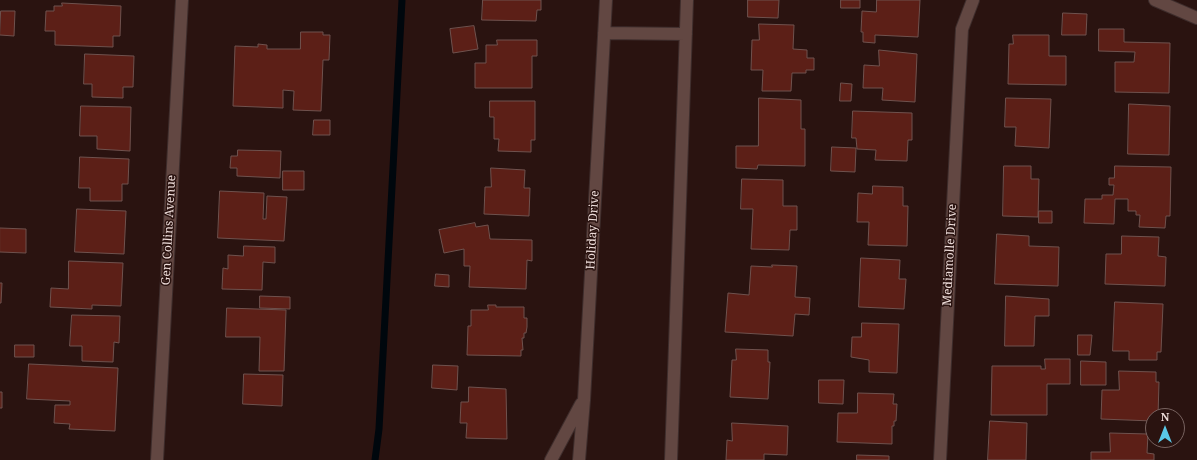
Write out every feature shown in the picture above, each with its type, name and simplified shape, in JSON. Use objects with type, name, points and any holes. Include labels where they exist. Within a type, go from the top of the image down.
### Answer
[{"type":"street","name":"Gen Collins Avenue","points":[[157,460],[182,0]]},
{"type":"street","name":"Holiday Drive","points":[[579,460],[584,400],[606,0]]},
{"type":"street","points":[[671,460],[687,0]]},
{"type":"street","name":"Mediamolle Drive","points":[[940,460],[960,49],[962,29],[973,0]]},
{"type":"street","points":[[1155,0],[1197,18]]},
{"type":"street","points":[[604,33],[686,34]]},
{"type":"street","points":[[551,460],[584,400]]},
{"type":"building","points":[[483,0],[541,0],[541,10],[537,10],[536,21],[482,20]]},
{"type":"building","points":[[748,0],[779,0],[778,18],[748,17]]},
{"type":"building","points":[[841,0],[860,0],[860,8],[841,8]]},
{"type":"building","points":[[877,0],[920,0],[918,37],[875,35],[875,43],[863,42],[863,32],[861,32],[862,11],[876,12]]},
{"type":"building","points":[[62,3],[121,6],[120,36],[113,36],[113,47],[55,45],[55,31],[45,31],[46,11],[54,11],[54,6],[62,6]]},
{"type":"building","points":[[1,11],[15,11],[14,36],[0,35]]},
{"type":"building","points":[[1063,13],[1087,14],[1086,35],[1062,35]]},
{"type":"building","points":[[759,24],[794,25],[793,49],[807,50],[807,58],[814,58],[814,70],[806,70],[806,73],[792,73],[791,91],[762,91],[763,70],[751,70],[752,40],[759,40]]},
{"type":"building","points":[[474,26],[478,49],[453,53],[450,29]]},
{"type":"building","points":[[1099,29],[1124,29],[1124,42],[1170,43],[1169,93],[1115,92],[1115,62],[1134,62],[1135,52],[1099,51]]},
{"type":"building","points":[[301,32],[323,32],[323,35],[330,35],[329,60],[323,60],[321,111],[293,110],[294,91],[283,90],[283,108],[233,106],[235,46],[258,47],[258,44],[267,45],[267,49],[300,49]]},
{"type":"building","points":[[1013,35],[1049,35],[1049,56],[1066,56],[1066,85],[1008,84],[1009,44],[1013,44]]},
{"type":"building","points":[[497,40],[537,40],[537,56],[532,56],[532,88],[475,88],[475,63],[486,63],[486,45],[497,45]]},
{"type":"building","points":[[879,50],[917,54],[915,102],[882,100],[883,88],[863,88],[864,65],[879,66]]},
{"type":"building","points":[[85,54],[134,56],[133,87],[123,87],[123,98],[92,97],[92,84],[84,84]]},
{"type":"building","points":[[841,83],[852,84],[851,101],[840,101]]},
{"type":"building","points":[[759,98],[801,100],[801,129],[805,129],[805,166],[758,165],[757,169],[736,168],[736,146],[758,146]]},
{"type":"building","points":[[1006,98],[1051,99],[1049,148],[1015,146],[1016,127],[1005,127]]},
{"type":"building","points":[[490,101],[535,101],[535,140],[531,140],[531,152],[498,151],[499,139],[494,139],[494,117],[490,117]]},
{"type":"building","points":[[1129,104],[1170,106],[1169,155],[1128,154]]},
{"type":"building","points":[[81,106],[131,107],[130,151],[97,149],[97,136],[80,136]]},
{"type":"building","points":[[853,111],[912,113],[912,140],[908,140],[907,161],[875,160],[876,150],[857,149],[856,138],[852,138]]},
{"type":"building","points":[[314,120],[330,120],[330,135],[313,135]]},
{"type":"building","points":[[832,147],[856,148],[855,172],[831,171]]},
{"type":"building","points":[[238,150],[281,151],[280,178],[237,176],[237,168],[230,168],[231,156],[237,156]]},
{"type":"building","points":[[80,157],[129,159],[128,184],[122,184],[122,201],[90,201],[90,188],[79,188]]},
{"type":"building","points":[[1004,166],[1031,166],[1031,179],[1039,179],[1038,217],[1003,216]]},
{"type":"building","points":[[1115,166],[1171,167],[1170,216],[1166,216],[1165,228],[1139,227],[1140,215],[1136,215],[1136,211],[1128,211],[1128,199],[1115,199],[1114,224],[1084,223],[1085,199],[1102,199],[1102,195],[1113,195],[1114,185],[1109,185],[1109,178],[1114,178]]},
{"type":"building","points":[[491,168],[525,170],[524,188],[530,188],[529,216],[484,214],[485,187],[491,187]]},
{"type":"building","points":[[283,171],[304,171],[304,190],[283,190]]},
{"type":"building","points":[[742,179],[783,180],[783,206],[797,206],[797,230],[790,230],[789,250],[751,249],[753,209],[741,209]]},
{"type":"building","points":[[873,186],[903,187],[903,206],[908,206],[907,246],[868,245],[869,222],[857,222],[858,193],[872,194]]},
{"type":"building","points":[[220,191],[264,193],[263,219],[266,219],[267,196],[287,197],[284,241],[218,238]]},
{"type":"building","points":[[77,209],[126,211],[124,254],[75,252]]},
{"type":"building","points":[[1039,211],[1052,211],[1052,223],[1039,223]]},
{"type":"building","points":[[475,223],[476,227],[488,225],[490,239],[532,240],[532,261],[527,260],[526,289],[469,287],[470,266],[464,266],[464,249],[444,253],[439,230]]},
{"type":"building","points":[[0,228],[26,229],[26,253],[0,252]]},
{"type":"building","points":[[997,234],[1029,236],[1029,246],[1059,247],[1058,286],[995,284]]},
{"type":"building","points":[[1122,236],[1159,237],[1158,256],[1166,257],[1165,286],[1105,284],[1106,254],[1121,254]]},
{"type":"building","points":[[244,246],[275,247],[275,263],[263,262],[262,290],[222,289],[223,268],[228,269],[228,255],[243,256]]},
{"type":"building","points":[[861,258],[900,260],[899,279],[906,279],[904,309],[859,307]]},
{"type":"building","points":[[69,261],[123,263],[121,306],[92,305],[92,309],[50,307],[51,288],[68,289]]},
{"type":"building","points":[[772,265],[797,266],[795,297],[810,298],[809,315],[795,314],[793,336],[725,332],[728,293],[749,295],[751,266],[772,267]]},
{"type":"building","points":[[436,274],[449,275],[449,287],[435,286]]},
{"type":"building","points":[[0,283],[2,283],[1,303],[0,303]]},
{"type":"building","points":[[260,296],[290,297],[290,309],[260,308]]},
{"type":"building","points":[[1006,296],[1049,299],[1049,316],[1035,316],[1034,346],[1005,346]]},
{"type":"building","points":[[1115,302],[1163,304],[1161,352],[1157,352],[1157,360],[1129,360],[1129,351],[1113,351]]},
{"type":"building","points":[[488,305],[496,305],[496,307],[524,307],[524,318],[527,318],[527,327],[526,333],[524,333],[524,338],[522,338],[523,350],[521,350],[521,356],[467,355],[468,326],[471,326],[471,310],[488,310]]},
{"type":"building","points":[[227,308],[286,310],[284,371],[259,371],[260,337],[226,337]]},
{"type":"building","points":[[72,315],[120,316],[119,343],[114,342],[113,362],[82,361],[82,346],[70,346]]},
{"type":"building","points":[[862,323],[899,324],[897,373],[869,372],[869,360],[851,357],[852,337],[861,337]]},
{"type":"building","points":[[1078,335],[1092,335],[1090,355],[1078,355]]},
{"type":"building","points":[[15,345],[34,345],[34,357],[15,357]]},
{"type":"building","points":[[736,349],[768,350],[768,362],[770,362],[768,399],[730,397],[732,360],[736,360]]},
{"type":"building","points":[[1045,359],[1070,359],[1070,384],[1047,384],[1047,415],[991,415],[992,366],[1041,366],[1041,369],[1045,369]]},
{"type":"building","points":[[1081,361],[1106,362],[1106,385],[1081,385]]},
{"type":"building","points":[[29,364],[118,368],[115,431],[69,429],[70,424],[54,423],[55,405],[70,405],[70,401],[27,399]]},
{"type":"building","points":[[433,365],[458,366],[457,390],[432,388]]},
{"type":"building","points":[[1119,371],[1156,372],[1156,382],[1159,382],[1158,408],[1145,408],[1145,421],[1101,419],[1102,390],[1119,390]]},
{"type":"building","points":[[244,374],[283,375],[282,406],[243,404]]},
{"type":"building","points":[[819,380],[844,380],[843,404],[819,403]]},
{"type":"building","points":[[469,387],[506,389],[507,439],[466,438],[467,423],[460,423],[461,402],[468,402]]},
{"type":"building","points":[[0,392],[2,392],[2,408],[0,408]]},
{"type":"building","points":[[858,393],[894,394],[893,404],[897,404],[896,421],[894,421],[894,426],[892,426],[892,444],[837,442],[838,413],[857,413]]},
{"type":"building","points":[[990,421],[1027,423],[1026,460],[988,460]]},
{"type":"building","points":[[732,423],[788,426],[787,455],[764,454],[764,460],[726,460],[727,440],[732,441]]},
{"type":"building","points":[[1110,433],[1145,434],[1145,448],[1147,448],[1147,453],[1154,454],[1154,460],[1091,460],[1091,452],[1110,452]]},
{"type":"building","points":[[857,455],[889,456],[889,460],[857,460]]},
{"type":"waterway","points":[[375,460],[379,429],[402,0]]}]
